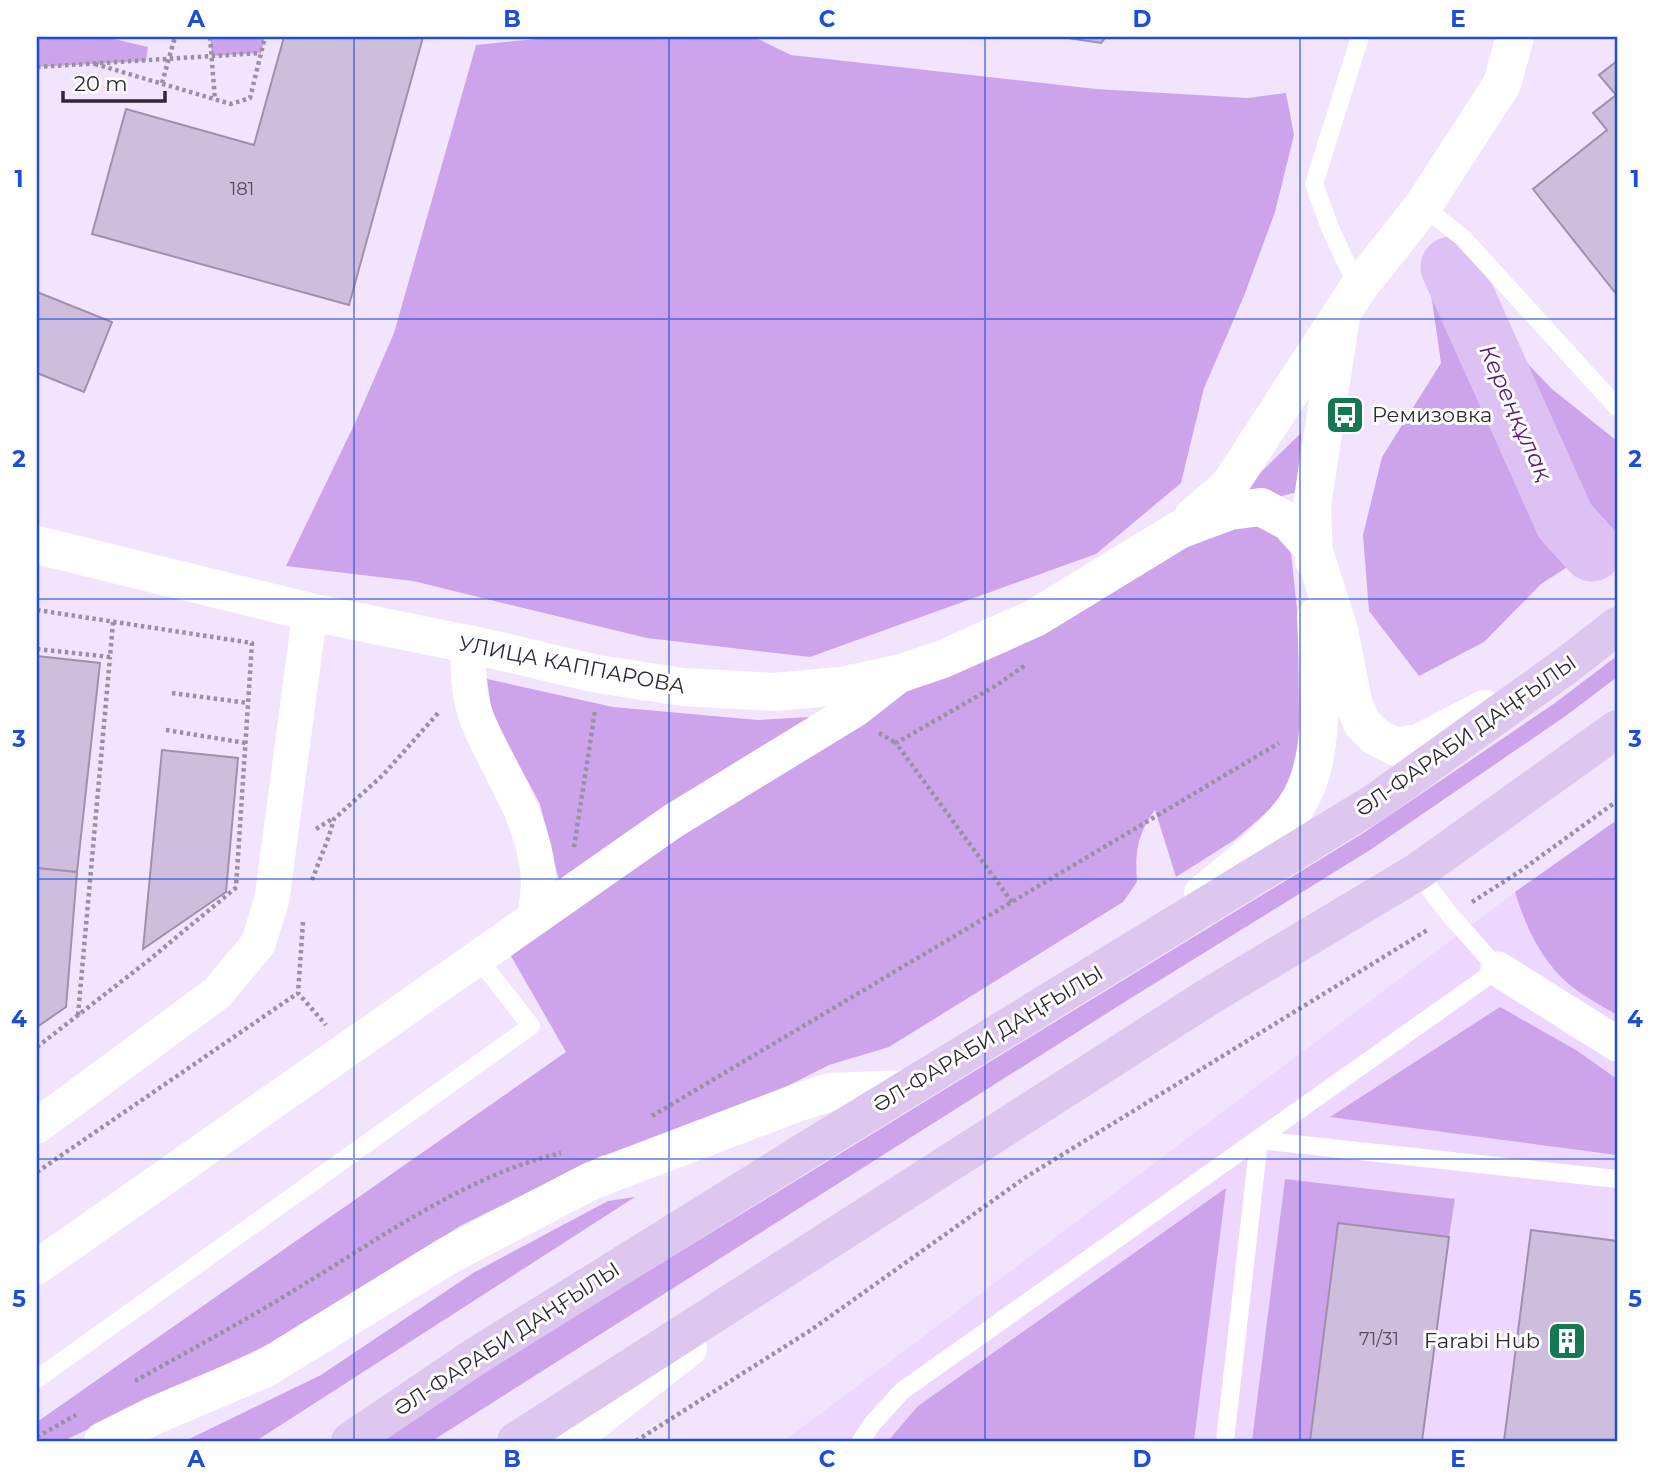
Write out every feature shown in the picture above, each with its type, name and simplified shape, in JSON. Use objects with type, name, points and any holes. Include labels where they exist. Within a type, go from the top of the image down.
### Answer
[{"type":"main road","name":"ӘЛ-ФАРАБИ ДАҢҒЫЛЫ","points":[[350,1441],[473,1358],[1377,801],[1617,626]]},
{"type":"main road","points":[[516,1441],[1208,997],[1417,872],[1617,729]]},
{"type":"street","points":[[1178,530],[1229,486],[1349,302],[1423,206],[1502,83],[1515,37]]},
{"type":"street","points":[[1139,947],[1259,847],[1298,804],[1311,771],[1320,719],[1313,497],[1349,302]]},
{"type":"street","name":"УЛИЦА КАППАРОВА","points":[[37,545],[310,612],[468,662],[597,674],[712,690],[775,692],[840,686],[902,673],[943,659],[1035,618],[1178,530],[1230,511],[1313,497]]},
{"type":"street","points":[[1261,507],[1289,522],[1314,549],[1339,631],[1346,672],[1358,712],[1362,723],[1376,737],[1396,747],[1419,743],[1567,665]]},
{"type":"street","points":[[37,1126],[217,993],[258,944],[272,899],[310,612]]},
{"type":"street","points":[[468,662],[476,717],[521,812],[533,845],[539,875],[535,917]]},
{"type":"street","points":[[37,1267],[673,821],[856,709],[902,673]]},
{"type":"street","points":[[1498,969],[1617,1044]]},
{"type":"street","points":[[93,1426],[153,1416],[264,1369],[450,1255],[591,1181],[831,1092],[906,1089]]},
{"type":"street","points":[[568,1441],[815,1249]]},
{"type":"lane","points":[[1349,302],[1330,228],[1314,184],[1360,37]]},
{"type":"lane","points":[[1423,206],[1463,238],[1617,407]]},
{"type":"lane","points":[[861,1441],[872,1424],[902,1391],[1498,969],[1450,915],[1417,872]]},
{"type":"lane","points":[[37,1379],[531,1026],[477,957]]},
{"type":"lane","points":[[1259,1140],[1617,1180]]},
{"type":"lane","points":[[1225,1441],[1259,1140]]},
{"type":"path","points":[[162,83],[176,37]]},
{"type":"path","points":[[211,37],[215,100]]},
{"type":"path","points":[[95,64],[231,104],[250,98],[265,37]]},
{"type":"path","points":[[37,68],[261,53]]},
{"type":"path","points":[[37,610],[252,643],[236,888]]},
{"type":"path","points":[[78,1016],[113,622]]},
{"type":"path","points":[[37,649],[110,657]]},
{"type":"path","points":[[1012,902],[896,743],[997,685],[1031,661]]},
{"type":"path","points":[[37,1047],[149,960],[279,852],[334,818],[383,775],[468,662]]},
{"type":"path","points":[[172,694],[248,704]]},
{"type":"path","points":[[566,896],[596,706]]},
{"type":"path","points":[[166,730],[246,743]]},
{"type":"path","points":[[645,1121],[1280,742]]},
{"type":"path","points":[[636,1441],[811,1330],[1026,1177],[1518,872],[1617,801]]},
{"type":"path","points":[[310,883],[334,818]]},
{"type":"path","points":[[304,919],[298,993],[346,1049]]},
{"type":"path","points":[[37,1172],[298,993]]},
{"type":"path","points":[[128,1385],[281,1299],[449,1195],[544,1157],[570,1151]]},
{"type":"path","points":[[37,1437],[93,1426]]},
{"type":"shaded area","points":[[37,37],[106,37],[148,47],[146,61],[37,67]]},
{"type":"shaded area","points":[[210,37],[265,37],[261,53],[212,56]]},
{"type":"shaded area","points":[[556,37],[754,37],[791,55],[1096,89],[1248,98],[1286,93],[1294,135],[1275,212],[1244,296],[1204,388],[1181,483],[1096,554],[810,657],[647,638],[413,581],[286,566],[355,423],[394,333],[476,45]]},
{"type":"shaded area","points":[[1426,259],[1552,389],[1617,441],[1617,535],[1541,584],[1484,642],[1419,676],[1369,611],[1363,535],[1382,457],[1441,363]]},
{"type":"shaded area","points":[[1301,433],[1297,492],[1270,499],[1241,495],[1257,476]]},
{"type":"shaded area","points":[[1230,511],[1290,542],[1298,620],[1298,761],[1291,791],[1236,839],[1176,877],[1155,810],[1138,844],[1137,882],[1123,902],[889,1047],[829,1065],[636,1163],[603,1155],[460,1226],[297,1331],[63,1441],[37,1441],[37,1422],[566,1052],[507,949],[673,821]]},
{"type":"shaded area","points":[[1617,656],[1617,677],[1567,715],[1370,850],[1131,998],[432,1441],[381,1441],[446,1395],[1365,832],[1555,703]]},
{"type":"shaded area","points":[[487,679],[613,707],[758,720],[827,716],[560,884],[540,804],[492,714]]},
{"type":"shaded area","points":[[1617,820],[1617,1441],[784,1441],[1515,892]]},
{"type":"shaded area","points":[[1617,820],[1617,1015],[1574,989],[1554,969],[1533,938],[1515,892]]},
{"type":"shaded area","points":[[1500,1007],[1576,1050],[1617,1079],[1617,1155],[1330,1117]]},
{"type":"shaded area","points":[[1285,1179],[1455,1199],[1449,1237],[1338,1223],[1310,1441],[1252,1441]]},
{"type":"shaded area","points":[[1226,1188],[1194,1441],[888,1441],[918,1406]]},
{"type":"shaded area","points":[[635,1197],[256,1441],[185,1441],[321,1375],[473,1273],[608,1201]]},
{"type":"building","points":[[284,37],[423,37],[349,305],[92,234],[126,109],[254,145]]},
{"type":"building","points":[[1061,37],[1106,37],[1101,43]]},
{"type":"building","points":[[1617,61],[1617,295],[1533,189],[1607,130],[1593,113],[1616,95],[1599,75]]},
{"type":"building","points":[[37,292],[112,322],[84,392],[37,373]]},
{"type":"building","points":[[37,656],[100,663],[77,872],[37,868]]},
{"type":"building","points":[[162,750],[238,758],[226,892],[143,949]]},
{"type":"building","points":[[37,868],[77,872],[66,1007],[37,1027]]},
{"type":"building","points":[[1338,1223],[1449,1237],[1422,1441],[1310,1441]]},
{"type":"building","name":"Farabi Hub","points":[[1531,1230],[1617,1241],[1617,1441],[1504,1441]]},
{"type":"waterway","name":"Кереңқұлақ","points":[[1451,267],[1565,521],[1592,551]]},
{"type":"place","name":"Ремизовка","points":[[1345,415]]},
{"type":"place","name":"Farabi Hub","points":[[1567,1341]]}]
